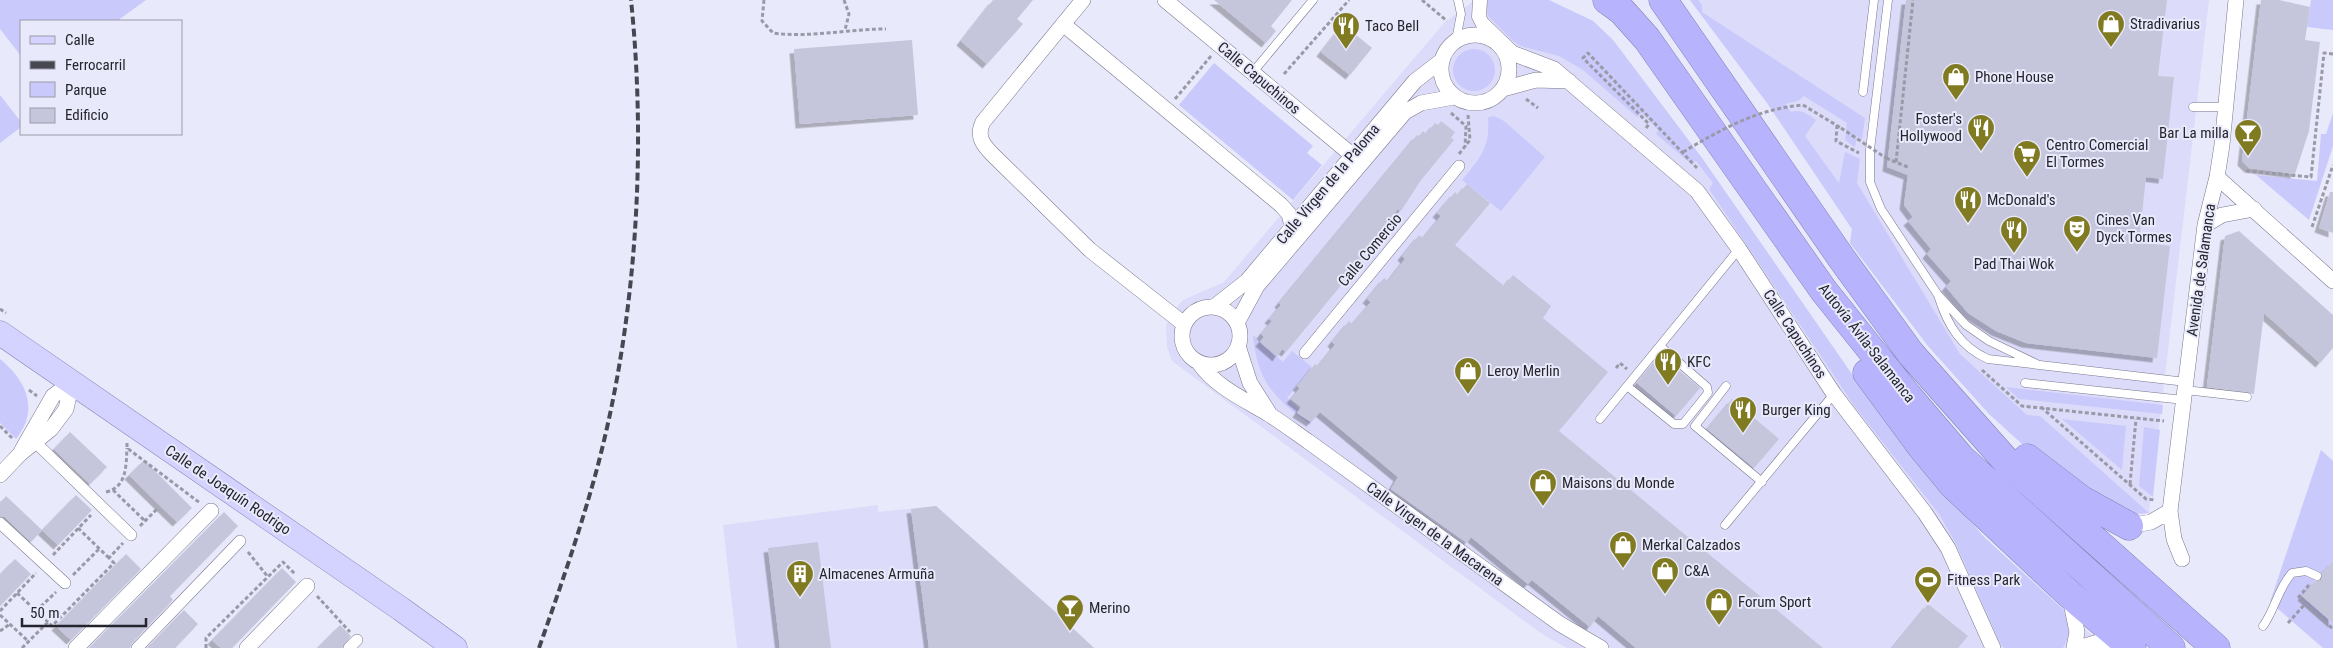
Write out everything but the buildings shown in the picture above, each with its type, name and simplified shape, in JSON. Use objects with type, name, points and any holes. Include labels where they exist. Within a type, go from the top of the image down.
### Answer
[{"type":"highway","name":"Autovía Ávila-Salamanca","points":[[1607,0],[1622,11],[1647,39],[1824,291],[1908,396],[1961,458],[2171,648]]},
{"type":"highway","name":"Autovía Ávila-Salamanca","points":[[1662,0],[1842,259],[1892,324],[1911,354],[2007,462],[2216,648]]},
{"type":"highway","points":[[1772,216],[1810,296],[1920,445],[1953,485],[2069,594],[2129,645]]},
{"type":"highway","points":[[1892,324],[1922,348],[2015,448],[2082,500],[2129,526]]},
{"type":"main road","name":"Calle de Joaquín Rodrigo","points":[[0,333],[455,648]]},
{"type":"street","points":[[1083,0],[983,122],[980,132],[982,143],[1090,250],[1184,324]]},
{"type":"street","name":"Calle Capuchinos","points":[[1165,0],[1352,155]]},
{"type":"street","name":"Avenida de Salamanca","points":[[2182,559],[2174,538],[2170,511],[2205,226],[2217,177],[2226,108],[2236,0]]},
{"type":"street","points":[[1064,24],[1282,205],[1289,214],[1292,226]]},
{"type":"street","points":[[1471,35],[1486,37],[1496,42],[1504,50],[1509,63],[1509,77],[1503,89],[1492,99],[1478,104],[1465,102],[1454,97],[1445,87],[1440,74],[1441,61],[1446,49],[1456,40],[1471,35]]},
{"type":"street","name":"Calle Capuchinos","points":[[1504,50],[1554,68],[1697,191],[1739,249],[1834,394],[1925,513],[1948,548],[1992,648]]},
{"type":"street","name":"Calle Virgen de la Paloma","points":[[1214,307],[1246,281],[1415,81],[1441,61]]},
{"type":"street","points":[[1503,89],[1536,80],[1569,81]]},
{"type":"street","name":"Calle Virgen de la Paloma","points":[[1237,323],[1257,286],[1405,112],[1421,102],[1454,97]]},
{"type":"street","name":"Calle Comercio","points":[[1305,353],[1459,166]]},
{"type":"street","points":[[2217,177],[2333,281]]},
{"type":"street","points":[[2205,226],[2222,215],[2254,209]]},
{"type":"street","points":[[1214,307],[1228,312],[1237,323],[1240,334],[1238,346],[1229,359],[1215,365],[1199,363],[1190,356],[1183,347],[1181,335],[1184,324],[1191,314],[1202,308],[1214,307]]},
{"type":"street","name":"Calle Virgen de la Macarena","points":[[1238,346],[1250,383],[1271,416]]},
{"type":"street","name":"Calle Virgen de la Macarena","points":[[1199,363],[1209,377],[1231,393],[1271,416],[1560,624],[1601,648]]},
{"type":"street","points":[[0,475],[20,454],[50,429],[66,409],[72,382]]},
{"type":"street","points":[[20,454],[53,396],[72,382]]},
{"type":"street","points":[[35,442],[132,535]]},
{"type":"street","points":[[76,648],[210,511]]},
{"type":"street","points":[[2129,526],[2152,522],[2170,511]]},
{"type":"street","points":[[0,523],[65,583]]},
{"type":"street","points":[[137,648],[240,541]]},
{"type":"street","points":[[247,648],[307,586]]},
{"type":"street","points":[[2069,594],[2077,632],[2074,648]]},
{"type":"street","points":[[2078,648],[2102,641],[2129,645]]},
{"type":"lane","points":[[1253,72],[1313,0]]},
{"type":"lane","points":[[1456,40],[1461,14],[1458,0]]},
{"type":"lane","points":[[1477,0],[1476,17],[1486,37]]},
{"type":"lane","points":[[1483,0],[1482,17],[1485,22],[1519,56]]},
{"type":"lane","points":[[1863,92],[1874,0]]},
{"type":"lane","points":[[1888,0],[1870,150],[1870,182],[1881,209],[1938,295],[1966,325],[1981,336],[2037,364]]},
{"type":"lane","points":[[2193,108],[2226,108]]},
{"type":"lane","points":[[1600,420],[1739,249]]},
{"type":"lane","points":[[1938,295],[1952,329],[1974,352],[1988,359],[2037,364],[2185,391]]},
{"type":"lane","points":[[1628,386],[1674,424],[1683,424],[1708,393],[1707,387],[1660,346]]},
{"type":"lane","points":[[2025,383],[2185,391],[2247,397]]},
{"type":"lane","points":[[1726,386],[1695,426],[1762,482]]},
{"type":"lane","points":[[1725,525],[1834,394]]},
{"type":"lane","points":[[2263,626],[2274,610],[2285,581],[2292,573],[2306,572],[2317,576]]},
{"type":"path","points":[[764,0],[762,21],[773,33],[793,36],[845,30],[886,29]]},
{"type":"path","points":[[844,0],[849,14],[845,30]]},
{"type":"path","points":[[1284,74],[1349,0]]},
{"type":"path","points":[[1422,0],[1450,24]]},
{"type":"path","points":[[1896,162],[1913,0]]},
{"type":"path","points":[[1649,124],[1583,58],[1588,53],[1683,152],[1732,123],[1786,107],[1804,105],[1886,158],[1910,168]]},
{"type":"path","points":[[2246,171],[2311,177],[2324,53],[2333,54]]},
{"type":"path","points":[[1172,104],[1212,55]]},
{"type":"path","points":[[1525,98],[1538,108]]},
{"type":"path","points":[[1449,112],[1466,126],[1467,145],[1471,133],[1468,115]]},
{"type":"path","points":[[1837,125],[1836,141],[1863,156]]},
{"type":"path","points":[[2312,227],[2333,165]]},
{"type":"path","points":[[1616,368],[1620,364],[1627,369],[1630,365]]},
{"type":"path","points":[[1977,365],[2022,406],[2164,421]]},
{"type":"path","points":[[2041,407],[2146,499],[2155,500]]},
{"type":"path","points":[[2130,485],[2136,419]]},
{"type":"path","points":[[90,496],[112,490],[122,481],[128,442]]},
{"type":"path","points":[[127,448],[166,475],[210,511]]},
{"type":"path","points":[[112,490],[145,521]]},
{"type":"path","points":[[109,558],[158,508]]},
{"type":"path","points":[[17,593],[52,626],[114,563],[78,528]]},
{"type":"path","points":[[240,541],[268,577]]},
{"type":"path","points":[[2317,576],[2298,598],[2333,629]]},
{"type":"path","points":[[2288,622],[2305,604]]},
{"type":"path","points":[[0,615],[28,641]]},
{"type":"path","points":[[22,648],[48,622]]},
{"type":"path","points":[[0,630],[10,624]]},
{"type":"shaded area","points":[[1475,0],[1549,0],[1593,21],[1613,40],[1702,158],[1883,419],[1984,537],[2106,648],[1567,648],[1542,634],[1172,361],[1167,347],[1166,325],[1173,312],[1183,300],[1224,282],[1444,23]]},
{"type":"shaded area","name":"Centro Comercial El Tormes","points":[[1690,0],[2209,0],[2149,513],[2135,514],[1989,414],[1928,346],[1850,243],[1852,229],[1767,103]]},
{"type":"shaded area","points":[[878,505],[878,512],[936,506],[1094,648],[737,648],[723,525]]},
{"type":"green space","points":[[0,0],[146,0],[118,20],[20,20],[20,55],[0,29]]},
{"type":"green space","points":[[1488,0],[1549,0],[1593,21],[1613,40],[1702,158],[1883,419],[1984,537],[2068,614],[2070,631],[2063,648],[2004,648],[2000,643],[1956,544],[1939,514],[1855,407],[1709,189],[1713,183],[1696,161],[1690,163],[1656,134],[1658,130],[1642,113],[1637,117],[1583,70],[1559,56],[1520,46],[1512,40],[1488,16],[1486,7]]},
{"type":"green space","points":[[1690,0],[1698,0],[1702,5],[1702,12],[1865,118],[1862,139],[1857,136],[1855,147],[1845,140],[1847,123],[1804,96],[1798,101],[1785,104],[1791,112],[1801,112],[1816,120],[1805,136],[1839,183],[1845,152],[1860,159],[1857,183],[1960,354],[2027,415],[2040,416],[2149,513],[2135,514],[2116,509],[2033,454],[1989,414],[1928,346],[1850,243],[1852,229],[1767,103]]},
{"type":"green space","points":[[2311,0],[2333,0],[2333,30],[2307,27]]},
{"type":"green space","points":[[1478,49],[1486,52],[1492,58],[1495,70],[1492,82],[1486,88],[1470,91],[1462,88],[1456,82],[1453,66],[1456,58],[1462,52]]},
{"type":"green space","points":[[1214,63],[1313,146],[1307,153],[1322,165],[1293,200],[1179,105]]},
{"type":"green space","points":[[0,95],[20,121],[20,128],[0,143]]},
{"type":"green space","points":[[2333,113],[2333,146],[2309,220],[2256,175],[2317,181],[2321,134],[2326,134]]},
{"type":"green space","points":[[1494,116],[1504,121],[1545,157],[1501,211],[1462,180],[1483,152],[1487,137],[1488,117]]},
{"type":"green space","points":[[1253,335],[1283,362],[1292,351],[1312,367],[1287,398],[1300,409],[1297,413],[1311,422],[1310,425],[1277,397],[1263,377],[1255,351]]},
{"type":"green space","points":[[0,359],[17,376],[27,396],[27,417],[16,439],[0,423]]},
{"type":"green space","points":[[2006,387],[2163,405],[2162,414],[2019,399]]},
{"type":"green space","points":[[2062,419],[2126,426],[2122,470]]},
{"type":"green space","points":[[2144,427],[2160,430],[2153,497],[2139,486]]},
{"type":"green space","points":[[2321,450],[2333,461],[2333,561],[2302,596],[2333,623],[2333,648],[2323,648],[2270,602]]},
{"type":"railway","points":[[539,648],[576,541],[595,476],[609,419],[629,300],[634,240],[638,118],[631,0]]},
{"type":"place","name":"Stradivarius","points":[[2111,48]]},
{"type":"place","name":"Taco Bell","points":[[1346,50]]},
{"type":"place","name":"Phone House","points":[[1956,101]]},
{"type":"place","name":"Foster's Hollywood","points":[[1981,152]]},
{"type":"place","name":"Bar La milla","points":[[2248,157]]},
{"type":"place","name":"Centro Comercial El Tormes","points":[[2027,178]]},
{"type":"place","name":"McDonald's","points":[[1968,224]]},
{"type":"place","name":"Cines Van Dyck Tormes","points":[[2077,253]]},
{"type":"place","name":"Pad Thai Wok","points":[[2014,254]]},
{"type":"place","name":"KFC","points":[[1668,386]]},
{"type":"place","name":"Leroy Merlin","points":[[1468,395]]},
{"type":"place","name":"Burger King","points":[[1743,434]]},
{"type":"place","name":"Maisons du Monde","points":[[1543,507]]},
{"type":"place","name":"Merkal Calzados","points":[[1623,569]]},
{"type":"place","name":"C&A","points":[[1665,595]]},
{"type":"place","name":"Almacenes Armuña","points":[[800,598]]},
{"type":"place","name":"Fitness Park","points":[[1928,604]]},
{"type":"place","name":"Forum Sport","points":[[1719,626]]},
{"type":"place","name":"Merino","points":[[1070,632]]}]
